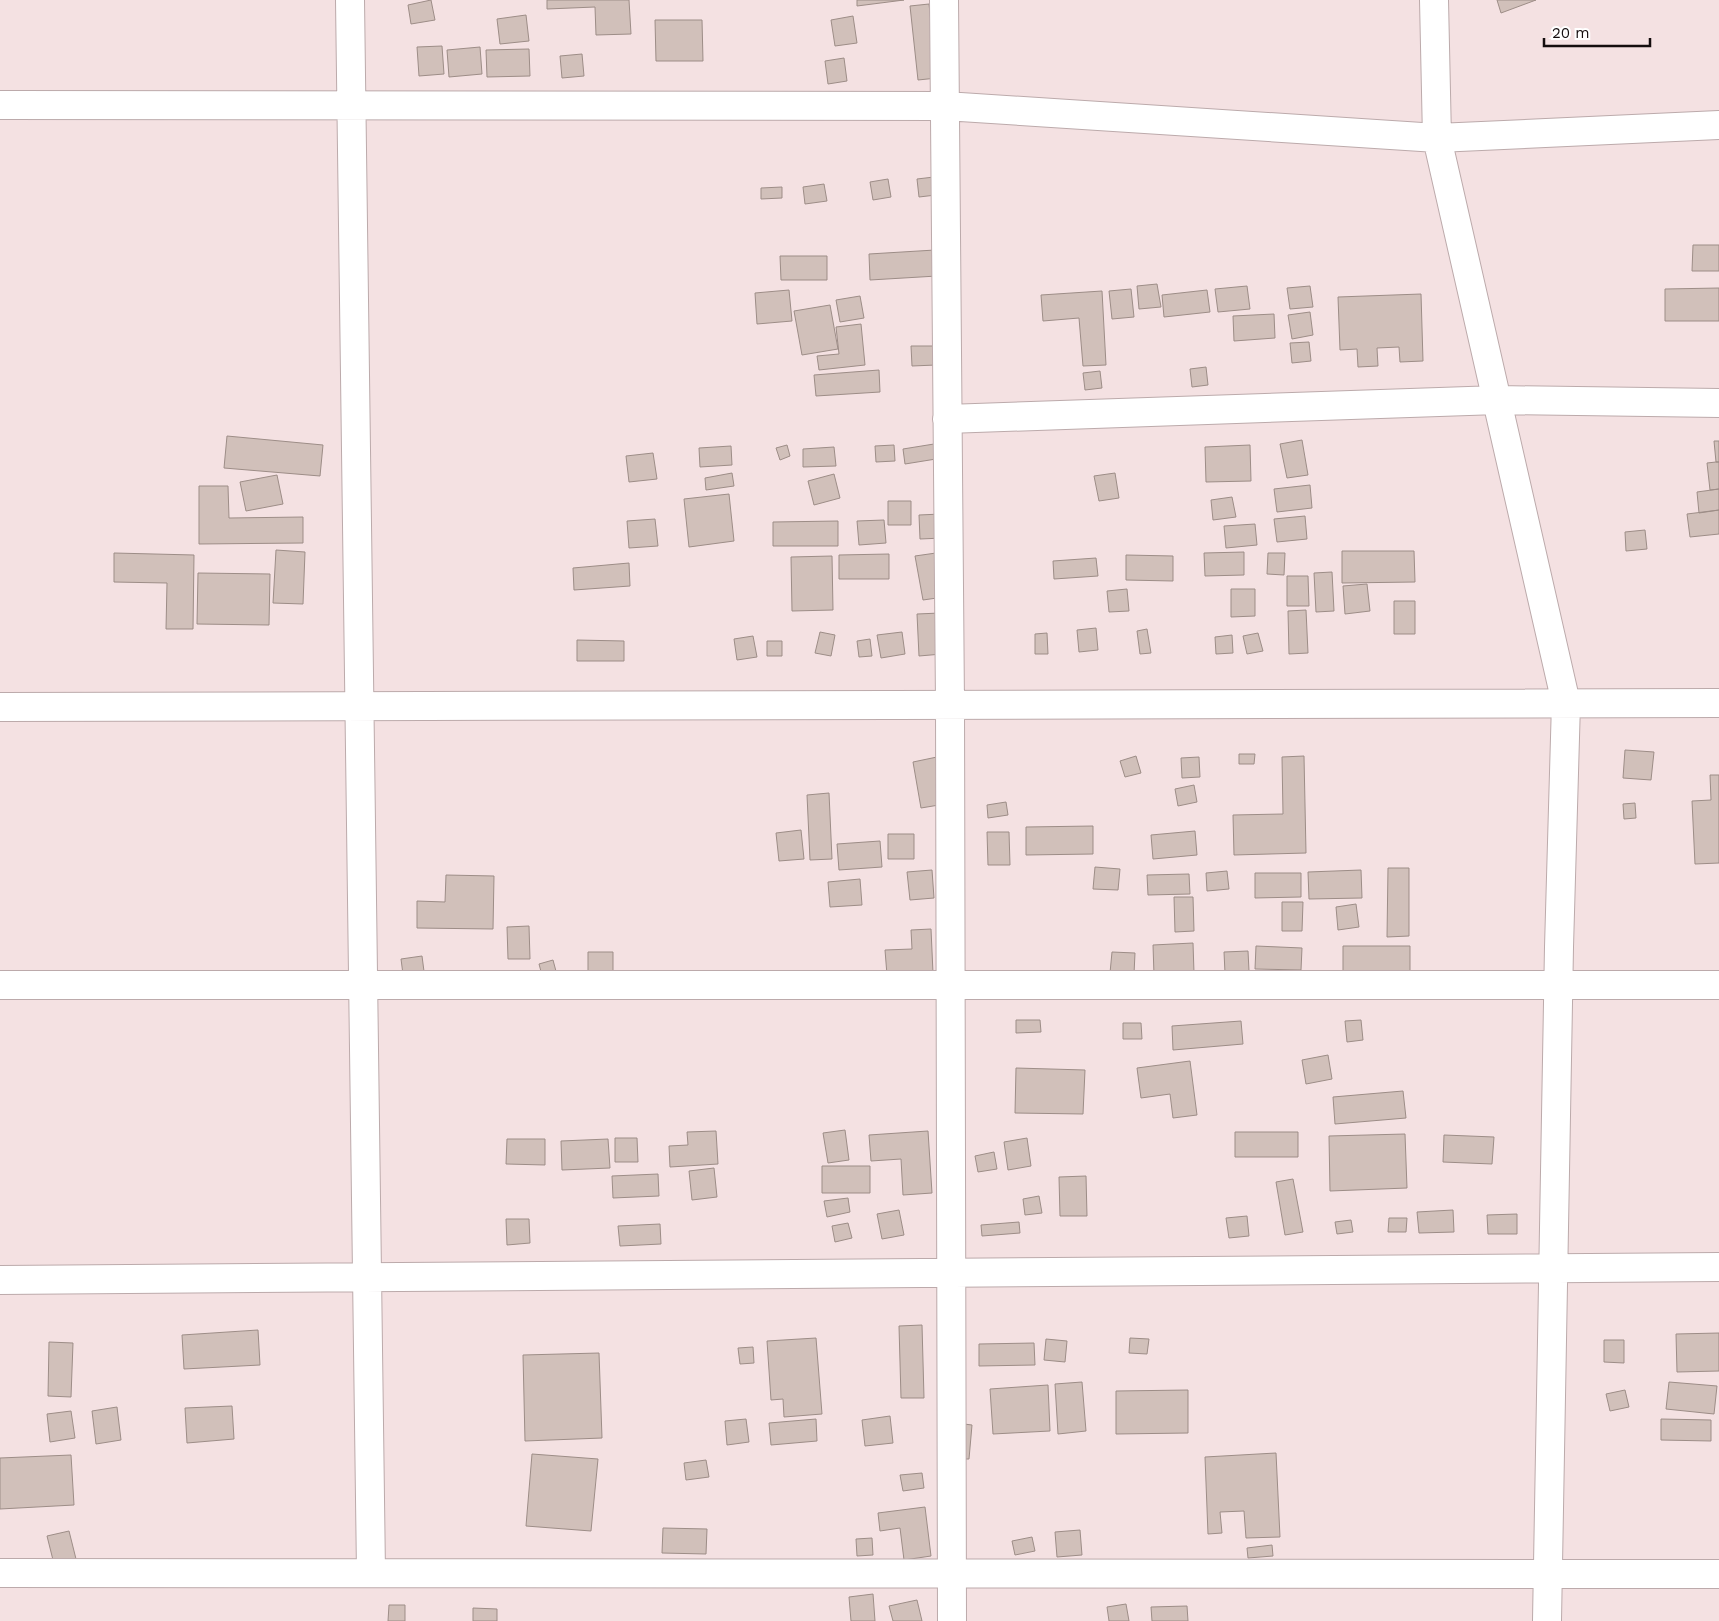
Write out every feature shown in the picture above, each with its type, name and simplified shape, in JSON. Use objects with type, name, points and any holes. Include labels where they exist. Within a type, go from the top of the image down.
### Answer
[{"type":"street","points":[[350,0],[371,1573]]},
{"type":"street","points":[[944,0],[950,704],[952,1621]]},
{"type":"street","points":[[1434,0],[1437,138],[1566,703],[1547,1621]]},
{"type":"street","points":[[0,105],[945,106],[1437,138],[1719,125]]},
{"type":"street","points":[[948,419],[1498,400],[1719,403]]},
{"type":"street","points":[[0,706],[1719,702]]},
{"type":"street","points":[[0,985],[1719,985]]},
{"type":"street","points":[[0,1280],[1719,1267]]},
{"type":"street","points":[[0,1573],[1719,1574]]},
{"type":"building","points":[[431,0],[435,20],[411,24],[408,5]]},
{"type":"building","points":[[547,0],[629,0],[631,34],[596,35],[595,7],[547,9]]},
{"type":"building","points":[[857,0],[904,0],[857,6]]},
{"type":"building","points":[[1497,0],[1536,0],[1501,13]]},
{"type":"building","points":[[929,4],[937,78],[918,80],[910,6]]},
{"type":"building","points":[[526,15],[529,41],[500,44],[497,19]]},
{"type":"building","points":[[853,16],[857,43],[835,46],[831,20]]},
{"type":"building","points":[[655,20],[702,20],[703,61],[656,61]]},
{"type":"building","points":[[442,46],[444,74],[419,76],[417,47]]},
{"type":"building","points":[[480,47],[482,74],[449,77],[447,50]]},
{"type":"building","points":[[529,49],[530,76],[487,77],[486,50]]},
{"type":"building","points":[[582,54],[584,76],[562,78],[560,56]]},
{"type":"building","points":[[844,58],[847,81],[828,84],[825,61]]},
{"type":"building","points":[[934,177],[936,195],[919,197],[917,179]]},
{"type":"building","points":[[888,179],[891,197],[873,200],[870,182]]},
{"type":"building","points":[[824,184],[827,201],[805,204],[803,187]]},
{"type":"building","points":[[782,187],[782,198],[761,199],[761,188]]},
{"type":"building","points":[[1693,245],[1719,245],[1719,271],[1692,271]]},
{"type":"building","points":[[935,250],[937,276],[870,280],[869,254]]},
{"type":"building","points":[[780,256],[827,256],[827,280],[781,280]]},
{"type":"building","points":[[1157,284],[1161,307],[1139,309],[1137,286]]},
{"type":"building","points":[[1247,286],[1250,309],[1218,312],[1215,289]]},
{"type":"building","points":[[1310,286],[1313,307],[1290,309],[1287,288]]},
{"type":"building","points":[[1719,288],[1719,321],[1665,321],[1665,289]]},
{"type":"building","points":[[1131,289],[1134,317],[1112,319],[1109,291]]},
{"type":"building","points":[[789,290],[792,321],[757,324],[755,293]]},
{"type":"building","points":[[1207,290],[1210,312],[1164,317],[1162,295]]},
{"type":"building","points":[[1102,291],[1106,365],[1083,366],[1079,318],[1043,321],[1041,295]]},
{"type":"building","points":[[1421,294],[1423,361],[1400,362],[1399,347],[1377,348],[1378,366],[1358,367],[1357,349],[1340,350],[1338,297]]},
{"type":"building","points":[[860,296],[864,318],[840,322],[836,300]]},
{"type":"building","points":[[830,305],[838,349],[802,355],[794,311]]},
{"type":"building","points":[[1310,312],[1313,335],[1292,339],[1288,315]]},
{"type":"building","points":[[1274,314],[1275,338],[1234,341],[1233,316]]},
{"type":"building","points":[[861,324],[865,365],[819,370],[817,356],[839,354],[836,327]]},
{"type":"building","points":[[1309,342],[1311,361],[1292,363],[1290,343]]},
{"type":"building","points":[[911,346],[935,346],[936,365],[912,366]]},
{"type":"building","points":[[1206,367],[1208,385],[1192,387],[1190,369]]},
{"type":"building","points":[[879,370],[880,392],[816,396],[814,375]]},
{"type":"building","points":[[1100,371],[1102,388],[1085,390],[1083,373]]},
{"type":"building","points":[[227,436],[323,445],[320,476],[224,468]]},
{"type":"building","points":[[1302,440],[1308,475],[1287,478],[1280,444]]},
{"type":"building","points":[[1714,441],[1719,441],[1719,462],[1716,462]]},
{"type":"building","points":[[934,444],[936,459],[905,464],[903,449]]},
{"type":"building","points":[[787,445],[790,456],[780,460],[776,448]]},
{"type":"building","points":[[894,445],[895,461],[876,462],[875,446]]},
{"type":"building","points":[[1250,445],[1251,481],[1206,482],[1205,447]]},
{"type":"building","points":[[731,446],[732,465],[700,467],[699,448]]},
{"type":"building","points":[[834,447],[836,466],[803,467],[803,449]]},
{"type":"building","points":[[653,453],[657,479],[629,482],[626,456]]},
{"type":"building","points":[[1719,462],[1719,489],[1710,490],[1707,463]]},
{"type":"building","points":[[732,473],[734,486],[706,490],[705,478]]},
{"type":"building","points":[[1115,473],[1119,498],[1099,501],[1094,476]]},
{"type":"building","points":[[834,474],[840,498],[814,505],[808,481]]},
{"type":"building","points":[[277,475],[283,504],[246,511],[240,482]]},
{"type":"building","points":[[1310,485],[1312,508],[1277,512],[1274,489]]},
{"type":"building","points":[[199,486],[228,486],[229,518],[303,517],[303,543],[199,544]]},
{"type":"building","points":[[1719,489],[1719,510],[1699,513],[1697,492]]},
{"type":"building","points":[[729,494],[734,541],[689,547],[684,499]]},
{"type":"building","points":[[1232,497],[1236,517],[1213,520],[1211,500]]},
{"type":"building","points":[[888,501],[911,501],[911,525],[888,525]]},
{"type":"building","points":[[1719,510],[1719,534],[1690,537],[1687,514]]},
{"type":"building","points":[[941,514],[943,538],[920,539],[919,515]]},
{"type":"building","points":[[1305,516],[1307,539],[1277,542],[1274,519]]},
{"type":"building","points":[[655,519],[658,546],[629,548],[627,521]]},
{"type":"building","points":[[884,520],[886,543],[859,545],[857,521]]},
{"type":"building","points":[[838,521],[838,546],[773,546],[773,522]]},
{"type":"building","points":[[1255,524],[1257,545],[1226,548],[1224,526]]},
{"type":"building","points":[[1645,530],[1647,549],[1626,551],[1625,532]]},
{"type":"building","points":[[276,550],[305,552],[303,604],[273,603]]},
{"type":"building","points":[[1342,551],[1414,551],[1415,582],[1342,583]]},
{"type":"building","points":[[1244,552],[1244,575],[1205,576],[1204,553]]},
{"type":"building","points":[[114,553],[194,555],[193,629],[166,629],[167,583],[114,582]]},
{"type":"building","points":[[936,553],[944,597],[923,600],[915,556]]},
{"type":"building","points":[[1268,553],[1285,553],[1284,575],[1267,574]]},
{"type":"building","points":[[889,554],[889,579],[839,579],[839,555]]},
{"type":"building","points":[[1126,555],[1173,556],[1173,581],[1126,580]]},
{"type":"building","points":[[832,556],[833,610],[792,611],[791,557]]},
{"type":"building","points":[[1096,558],[1098,576],[1054,579],[1053,561]]},
{"type":"building","points":[[629,563],[630,586],[574,590],[573,568]]},
{"type":"building","points":[[1332,572],[1334,611],[1316,612],[1314,573]]},
{"type":"building","points":[[198,573],[270,574],[269,625],[197,624]]},
{"type":"building","points":[[1287,576],[1308,576],[1309,606],[1287,606]]},
{"type":"building","points":[[1367,584],[1370,611],[1345,614],[1343,586]]},
{"type":"building","points":[[1127,589],[1129,611],[1109,612],[1107,591]]},
{"type":"building","points":[[1231,589],[1255,589],[1255,616],[1231,617]]},
{"type":"building","points":[[1394,601],[1415,601],[1415,634],[1394,634]]},
{"type":"building","points":[[1306,610],[1308,653],[1289,654],[1288,611]]},
{"type":"building","points":[[940,613],[942,654],[919,656],[917,614]]},
{"type":"building","points":[[1096,628],[1098,650],[1079,652],[1077,630]]},
{"type":"building","points":[[1147,629],[1151,653],[1140,654],[1137,631]]},
{"type":"building","points":[[820,632],[835,635],[831,656],[815,653]]},
{"type":"building","points":[[902,632],[905,654],[881,658],[877,635]]},
{"type":"building","points":[[1047,633],[1048,654],[1035,654],[1035,634]]},
{"type":"building","points":[[1258,633],[1263,651],[1247,654],[1243,636]]},
{"type":"building","points":[[1232,635],[1233,653],[1216,654],[1215,637]]},
{"type":"building","points":[[753,636],[757,657],[737,660],[734,639]]},
{"type":"building","points":[[870,639],[872,656],[859,657],[857,641]]},
{"type":"building","points":[[577,640],[624,641],[624,661],[577,661]]},
{"type":"building","points":[[767,641],[782,641],[782,656],[767,656]]},
{"type":"building","points":[[1625,750],[1654,752],[1651,780],[1623,778]]},
{"type":"building","points":[[1239,754],[1255,754],[1254,764],[1239,764]]},
{"type":"building","points":[[1136,756],[1141,773],[1125,777],[1120,761]]},
{"type":"building","points":[[1304,756],[1306,853],[1234,855],[1233,815],[1283,814],[1282,757]]},
{"type":"building","points":[[937,757],[945,804],[921,808],[913,762]]},
{"type":"building","points":[[1199,757],[1200,777],[1182,778],[1181,758]]},
{"type":"building","points":[[1710,775],[1719,775],[1719,863],[1695,864],[1692,801],[1711,800]]},
{"type":"building","points":[[1194,785],[1197,802],[1178,806],[1175,789]]},
{"type":"building","points":[[829,793],[832,859],[810,860],[807,795]]},
{"type":"building","points":[[1006,802],[1008,815],[988,818],[987,805]]},
{"type":"building","points":[[1635,803],[1636,818],[1624,819],[1623,804]]},
{"type":"building","points":[[1093,826],[1093,854],[1026,855],[1026,827]]},
{"type":"building","points":[[801,830],[804,859],[779,861],[776,833]]},
{"type":"building","points":[[1195,831],[1197,855],[1153,859],[1151,835]]},
{"type":"building","points":[[987,832],[1009,832],[1010,865],[988,865]]},
{"type":"building","points":[[888,834],[914,834],[914,859],[888,859]]},
{"type":"building","points":[[880,841],[882,867],[839,870],[837,844]]},
{"type":"building","points":[[1095,867],[1120,869],[1118,890],[1093,889]]},
{"type":"building","points":[[1388,868],[1409,868],[1409,936],[1387,937]]},
{"type":"building","points":[[932,870],[934,898],[910,900],[907,872]]},
{"type":"building","points":[[1361,870],[1362,898],[1309,899],[1308,872]]},
{"type":"building","points":[[1227,871],[1229,889],[1207,891],[1206,873]]},
{"type":"building","points":[[1255,873],[1301,873],[1301,897],[1255,898]]},
{"type":"building","points":[[1189,874],[1190,894],[1148,895],[1147,875]]},
{"type":"building","points":[[446,875],[494,876],[493,929],[417,928],[417,901],[445,902]]},
{"type":"building","points":[[860,879],[862,905],[830,907],[828,882]]},
{"type":"building","points":[[1174,897],[1193,897],[1194,931],[1175,932]]},
{"type":"building","points":[[1282,902],[1303,902],[1302,931],[1282,931]]},
{"type":"building","points":[[1356,904],[1359,927],[1338,930],[1336,907]]},
{"type":"building","points":[[529,926],[530,959],[508,959],[507,927]]},
{"type":"building","points":[[931,929],[933,973],[887,975],[885,950],[912,949],[911,930]]},
{"type":"building","points":[[1193,943],[1194,973],[1154,975],[1153,945]]},
{"type":"building","points":[[1256,946],[1302,948],[1301,970],[1255,969]]},
{"type":"building","points":[[1343,946],[1410,946],[1410,972],[1343,972]]},
{"type":"building","points":[[1248,951],[1249,971],[1225,973],[1224,952]]},
{"type":"building","points":[[588,952],[613,952],[613,977],[588,977]]},
{"type":"building","points":[[1112,952],[1135,953],[1134,974],[1110,973]]},
{"type":"building","points":[[422,956],[425,979],[404,982],[401,959]]},
{"type":"building","points":[[553,960],[557,975],[543,979],[539,964]]},
{"type":"building","points":[[1016,1020],[1040,1020],[1041,1032],[1016,1033]]},
{"type":"building","points":[[1361,1020],[1363,1040],[1347,1042],[1345,1021]]},
{"type":"building","points":[[1241,1021],[1243,1044],[1173,1050],[1172,1026]]},
{"type":"building","points":[[1123,1023],[1141,1023],[1142,1039],[1123,1039]]},
{"type":"building","points":[[1328,1055],[1332,1079],[1306,1084],[1302,1060]]},
{"type":"building","points":[[1190,1061],[1197,1115],[1173,1118],[1170,1094],[1141,1098],[1137,1068]]},
{"type":"building","points":[[1016,1068],[1085,1070],[1083,1114],[1015,1113]]},
{"type":"building","points":[[1403,1091],[1406,1118],[1335,1124],[1333,1097]]},
{"type":"building","points":[[845,1130],[849,1160],[828,1163],[823,1133]]},
{"type":"building","points":[[716,1131],[718,1164],[670,1167],[669,1146],[688,1145],[687,1132]]},
{"type":"building","points":[[928,1131],[932,1193],[903,1195],[901,1159],[871,1161],[869,1135]]},
{"type":"building","points":[[1235,1132],[1298,1132],[1298,1157],[1235,1157]]},
{"type":"building","points":[[1405,1134],[1407,1188],[1330,1191],[1329,1136]]},
{"type":"building","points":[[1444,1135],[1494,1137],[1492,1164],[1443,1162]]},
{"type":"building","points":[[615,1138],[637,1138],[638,1162],[615,1162]]},
{"type":"building","points":[[1027,1138],[1031,1166],[1008,1170],[1004,1142]]},
{"type":"building","points":[[507,1139],[545,1139],[545,1165],[506,1164]]},
{"type":"building","points":[[608,1139],[610,1168],[562,1170],[561,1141]]},
{"type":"building","points":[[994,1152],[997,1169],[978,1172],[975,1156]]},
{"type":"building","points":[[822,1166],[870,1166],[870,1193],[822,1193]]},
{"type":"building","points":[[714,1168],[717,1197],[692,1200],[689,1171]]},
{"type":"building","points":[[658,1174],[659,1196],[613,1198],[612,1176]]},
{"type":"building","points":[[1086,1176],[1087,1216],[1060,1216],[1059,1177]]},
{"type":"building","points":[[1293,1179],[1303,1232],[1285,1235],[1276,1182]]},
{"type":"building","points":[[1039,1196],[1042,1213],[1025,1215],[1023,1199]]},
{"type":"building","points":[[848,1198],[850,1212],[827,1217],[824,1201]]},
{"type":"building","points":[[899,1210],[904,1235],[882,1239],[877,1214]]},
{"type":"building","points":[[1453,1210],[1454,1232],[1419,1233],[1417,1212]]},
{"type":"building","points":[[1517,1214],[1517,1234],[1488,1234],[1487,1215]]},
{"type":"building","points":[[1247,1216],[1249,1236],[1229,1238],[1226,1218]]},
{"type":"building","points":[[1389,1218],[1407,1218],[1406,1232],[1388,1232]]},
{"type":"building","points":[[506,1219],[529,1219],[530,1243],[507,1245]]},
{"type":"building","points":[[1351,1220],[1353,1232],[1337,1234],[1335,1222]]},
{"type":"building","points":[[1019,1222],[1020,1233],[982,1236],[981,1225]]},
{"type":"building","points":[[848,1223],[852,1238],[835,1242],[832,1226]]},
{"type":"building","points":[[660,1224],[661,1244],[620,1246],[618,1226]]},
{"type":"building","points":[[922,1325],[924,1398],[901,1398],[899,1326]]},
{"type":"building","points":[[258,1330],[260,1365],[184,1369],[182,1335]]},
{"type":"building","points":[[1719,1333],[1719,1371],[1677,1372],[1676,1334]]},
{"type":"building","points":[[816,1338],[822,1414],[784,1417],[783,1399],[771,1400],[767,1341]]},
{"type":"building","points":[[1130,1338],[1149,1339],[1147,1354],[1129,1353]]},
{"type":"building","points":[[1046,1339],[1067,1341],[1065,1362],[1044,1360]]},
{"type":"building","points":[[1604,1340],[1624,1340],[1624,1363],[1604,1362]]},
{"type":"building","points":[[49,1342],[73,1343],[71,1397],[48,1396]]},
{"type":"building","points":[[1034,1343],[1035,1365],[979,1366],[979,1344]]},
{"type":"building","points":[[753,1347],[754,1363],[740,1364],[738,1348]]},
{"type":"building","points":[[599,1353],[602,1438],[525,1441],[523,1355]]},
{"type":"building","points":[[1082,1382],[1086,1431],[1058,1434],[1055,1384]]},
{"type":"building","points":[[1669,1382],[1717,1386],[1714,1414],[1666,1409]]},
{"type":"building","points":[[1048,1385],[1050,1431],[993,1434],[990,1389]]},
{"type":"building","points":[[1188,1390],[1188,1433],[1116,1434],[1116,1391]]},
{"type":"building","points":[[1625,1390],[1629,1407],[1610,1411],[1606,1394]]},
{"type":"building","points":[[232,1406],[234,1439],[187,1443],[185,1408]]},
{"type":"building","points":[[117,1407],[121,1440],[96,1444],[92,1411]]},
{"type":"building","points":[[71,1411],[75,1438],[50,1442],[47,1414]]},
{"type":"building","points":[[890,1416],[893,1443],[865,1446],[862,1420]]},
{"type":"building","points":[[746,1419],[749,1442],[727,1445],[725,1421]]},
{"type":"building","points":[[816,1419],[817,1441],[771,1445],[769,1423]]},
{"type":"building","points":[[1661,1419],[1711,1420],[1711,1441],[1661,1440]]},
{"type":"building","points":[[964,1424],[972,1425],[969,1459],[961,1459]]},
{"type":"building","points":[[1276,1453],[1280,1537],[1246,1538],[1244,1511],[1220,1512],[1222,1533],[1208,1534],[1205,1457]]},
{"type":"building","points":[[532,1454],[598,1459],[591,1531],[526,1526]]},
{"type":"building","points":[[71,1455],[74,1505],[0,1509],[0,1458]]},
{"type":"building","points":[[706,1460],[709,1477],[686,1480],[684,1463]]},
{"type":"building","points":[[922,1473],[924,1488],[903,1491],[900,1475]]},
{"type":"building","points":[[925,1507],[931,1556],[904,1560],[900,1528],[880,1531],[878,1513]]},
{"type":"building","points":[[663,1528],[707,1529],[706,1554],[662,1553]]},
{"type":"building","points":[[1080,1530],[1082,1555],[1057,1557],[1055,1532]]},
{"type":"building","points":[[69,1531],[76,1559],[54,1564],[47,1536]]},
{"type":"building","points":[[1032,1537],[1035,1551],[1015,1555],[1012,1541]]},
{"type":"building","points":[[872,1538],[873,1555],[857,1556],[856,1539]]},
{"type":"building","points":[[1272,1545],[1273,1556],[1248,1558],[1247,1548]]},
{"type":"building","points":[[873,1594],[875,1621],[851,1621],[849,1597]]},
{"type":"building","points":[[917,1600],[922,1621],[893,1621],[889,1606]]},
{"type":"building","points":[[1126,1604],[1129,1621],[1109,1621],[1107,1607]]},
{"type":"building","points":[[389,1605],[405,1605],[405,1621],[388,1621]]},
{"type":"building","points":[[1187,1606],[1188,1621],[1152,1621],[1151,1607]]},
{"type":"building","points":[[473,1608],[497,1609],[497,1621],[473,1621]]}]
